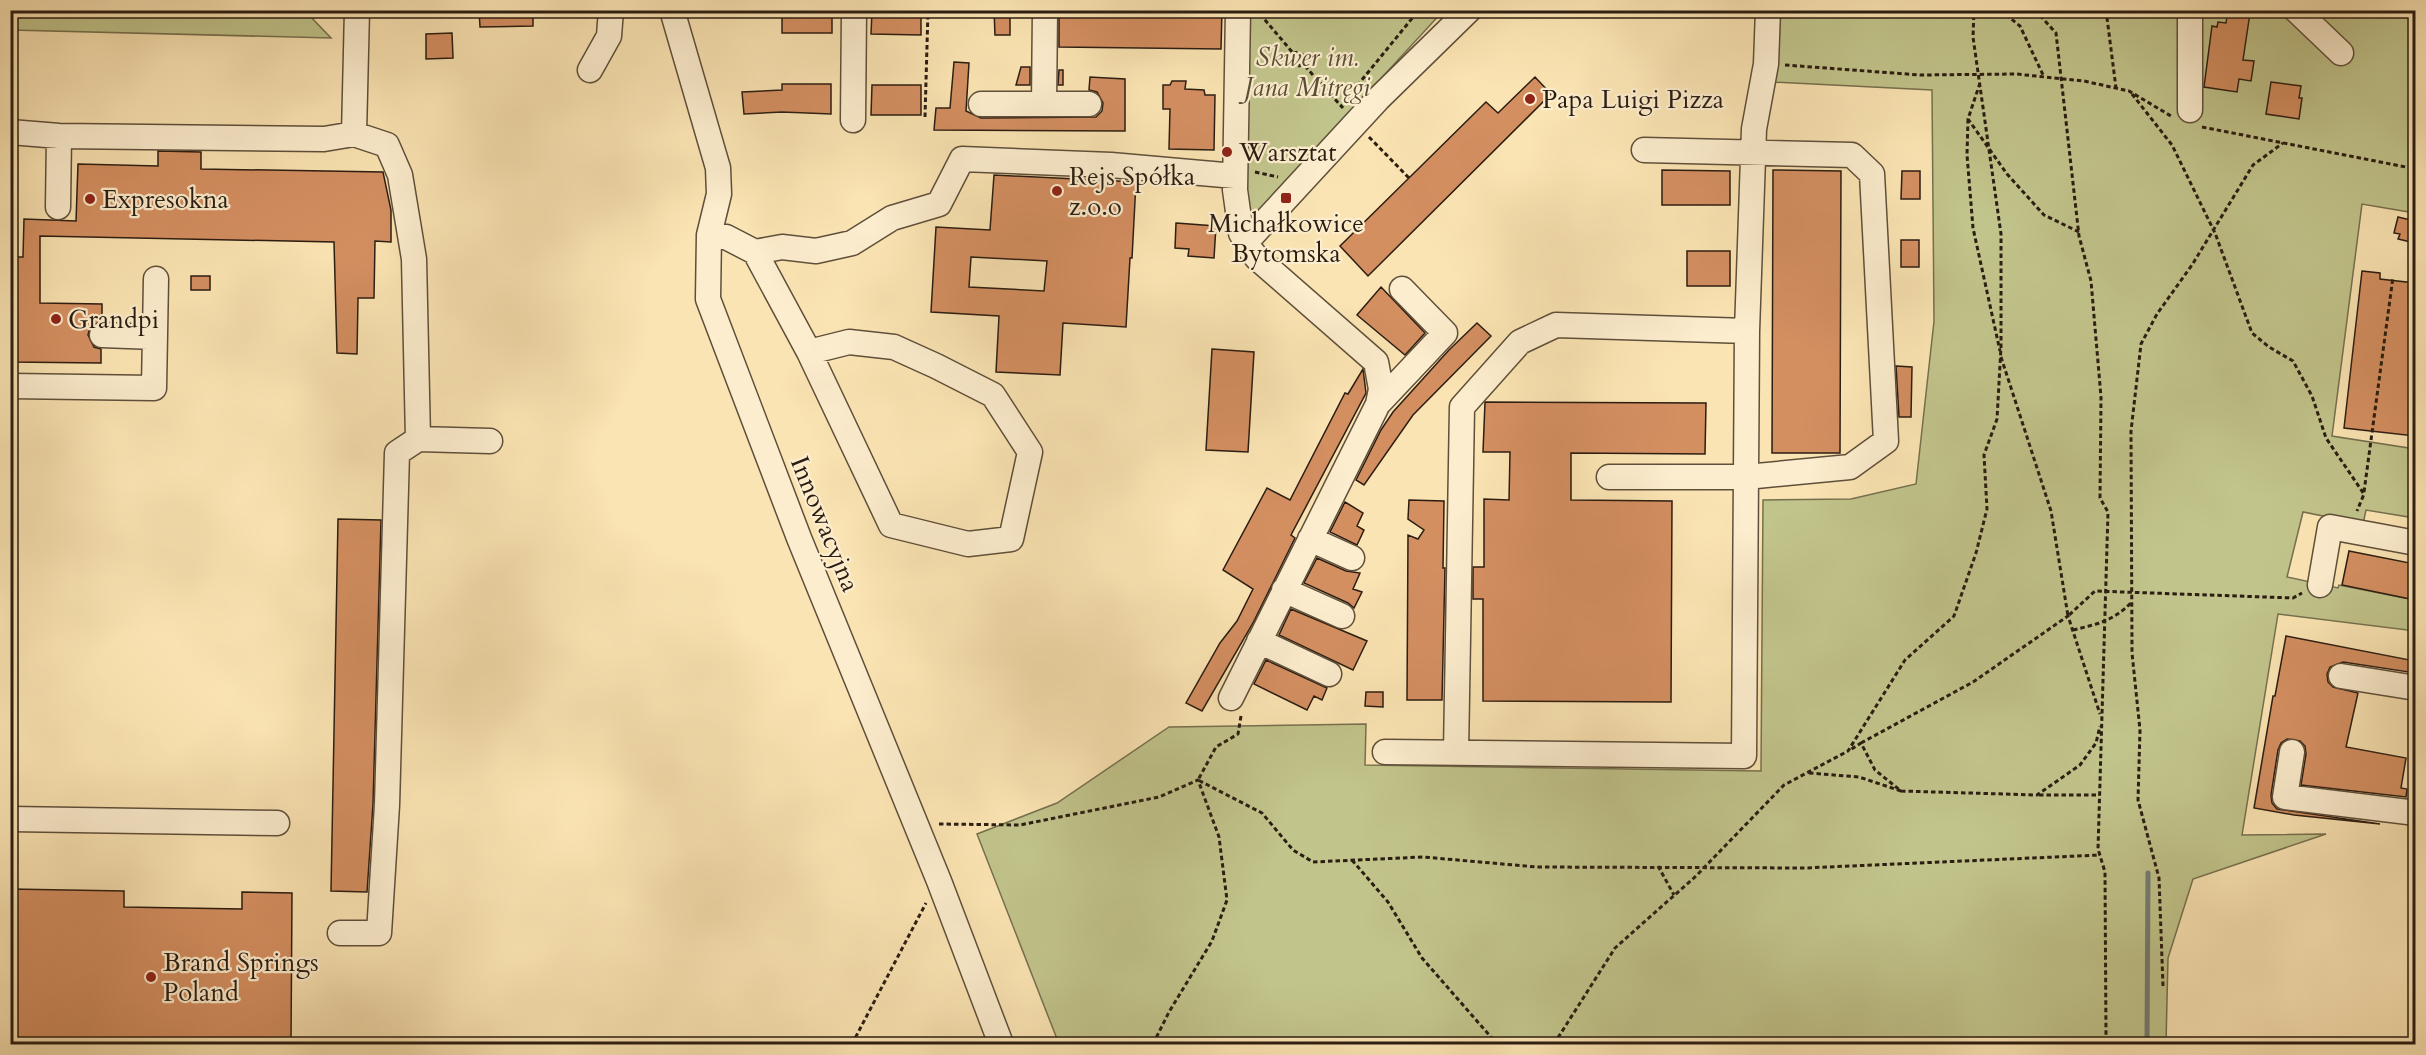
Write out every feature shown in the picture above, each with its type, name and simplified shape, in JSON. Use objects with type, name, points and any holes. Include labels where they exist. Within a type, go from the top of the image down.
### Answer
[{"type":"street","points":[[354,134],[357,10]]},
{"type":"street","points":[[590,70],[609,36],[611,10]]},
{"type":"street","name":"Innowacyjna","points":[[672,10],[718,168],[719,194],[709,235],[708,299],[800,538],[939,881],[1001,1044]]},
{"type":"street","points":[[853,120],[854,10]]},
{"type":"street","points":[[1044,104],[1045,10]]},
{"type":"street","points":[[1231,698],[1378,404],[1381,389],[1376,362],[1257,258],[1246,242],[1237,214],[1235,172],[1238,10]]},
{"type":"street","points":[[1246,242],[1302,182],[1348,114],[1469,10]]},
{"type":"street","points":[[1385,752],[1744,756],[1747,331],[1754,129],[1766,64],[1768,10]]},
{"type":"street","points":[[2186,118],[2190,10]]},
{"type":"street","points":[[2296,10],[2341,53]]},
{"type":"street","points":[[981,104],[1089,104]]},
{"type":"street","points":[[10,132],[59,136],[324,139],[354,134],[387,145],[400,175],[414,259],[418,438]]},
{"type":"street","points":[[58,207],[59,136]]},
{"type":"street","points":[[1609,477],[1746,477],[1850,467],[1886,441],[1872,174],[1852,155],[1644,150]]},
{"type":"street","points":[[755,252],[782,247],[816,250],[852,243],[892,218],[939,204],[962,159],[1235,172]]},
{"type":"street","points":[[709,235],[726,237],[755,252],[809,352],[891,525],[968,544],[1011,540],[1030,452],[993,395],[894,347],[849,342],[809,352]]},
{"type":"street","points":[[10,387],[154,388],[156,279]]},
{"type":"street","points":[[1378,404],[1445,333],[1402,289]]},
{"type":"street","points":[[1456,753],[1462,407],[1520,342],[1556,325],[1747,331]]},
{"type":"street","points":[[102,335],[155,337]]},
{"type":"street","points":[[340,933],[379,933],[387,805],[397,453],[418,438],[490,441]]},
{"type":"street","points":[[2320,585],[2330,527],[2415,543]]},
{"type":"street","points":[[1310,538],[1352,558]]},
{"type":"street","points":[[1284,590],[1342,616]]},
{"type":"street","points":[[1259,641],[1329,674]]},
{"type":"street","points":[[2341,676],[2415,688]]},
{"type":"street","points":[[2292,752],[2285,797],[2415,813]]},
{"type":"street","points":[[10,819],[277,823]]},
{"type":"path","points":[[924,117],[928,10]]},
{"type":"path","points":[[1257,10],[1293,53],[1294,63],[1299,66],[1303,64]]},
{"type":"path","points":[[1348,114],[1414,16],[1412,10]]},
{"type":"path","points":[[1848,752],[1905,660],[1954,616],[1976,553],[1988,509],[1983,455],[1996,419],[2001,354],[2001,234],[1973,37],[1974,10]]},
{"type":"path","points":[[2000,10],[2020,26],[2044,77]]},
{"type":"path","points":[[2035,10],[2056,33],[2079,232],[2091,281],[2101,397],[2100,498],[2108,512],[2098,849],[2105,872],[2106,1036],[2103,1044]]},
{"type":"path","points":[[2106,10],[2115,88]]},
{"type":"path","points":[[1293,53],[1298,52],[1303,55],[1303,64],[1409,178]]},
{"type":"path","points":[[1766,64],[1920,75],[2016,74],[2061,79],[2129,91],[2186,118],[2283,143],[2415,169]]},
{"type":"path","points":[[1980,82],[1968,119],[1967,155],[1973,228],[2001,354],[2051,511],[2068,616],[2102,717],[2096,743],[2080,765],[2037,795]]},
{"type":"path","points":[[2129,91],[2172,144],[2213,230],[2252,333],[2269,347],[2293,361],[2312,396],[2326,438],[2364,494]]},
{"type":"path","points":[[1968,119],[2007,174],[2044,215],[2079,232]]},
{"type":"path","points":[[2163,986],[2158,878],[2138,800],[2140,730],[2132,653],[2131,431],[2141,344],[2157,314],[2253,165],[2283,143]]},
{"type":"path","points":[[1235,172],[1302,182]]},
{"type":"path","points":[[2350,531],[2364,494],[2393,278]]},
{"type":"path","points":[[1554,1044],[1615,948],[1705,867],[1784,785],[1973,682],[2068,616],[2095,591],[2293,598],[2320,585]]},
{"type":"path","points":[[2072,630],[2119,616],[2132,602]]},
{"type":"path","points":[[916,824],[1020,825],[1160,797],[1198,780],[1216,747],[1238,734],[1241,714],[1231,698]]},
{"type":"path","points":[[1861,743],[1875,770],[1901,791]]},
{"type":"path","points":[[1808,773],[1859,777],[1901,791],[2099,795]]},
{"type":"path","points":[[1198,780],[1262,813],[1293,850],[1313,862],[1424,856],[1537,867],[1805,868],[2100,855]]},
{"type":"path","points":[[1153,1044],[1169,1012],[1212,941],[1227,900],[1219,837],[1198,780]]},
{"type":"path","points":[[1352,860],[1388,902],[1422,958],[1497,1044]]},
{"type":"path","points":[[1658,866],[1674,896]]},
{"type":"path","points":[[852,1044],[914,922],[939,881]]},
{"type":"green space","points":[[293,10],[306,12],[331,38],[11,30],[11,11]]},
{"type":"green space","name":"Skwer im. Jana Mitręgi","points":[[1247,11],[1443,11],[1252,219],[1246,200]]},
{"type":"green space","points":[[1780,11],[2415,11],[2415,213],[2362,204],[2332,436],[2415,449],[2415,494],[2411,493],[2410,498],[2415,499],[2415,518],[2366,510],[2363,524],[2303,512],[2287,577],[2338,588],[2339,585],[2415,600],[2415,631],[2278,614],[2242,835],[2326,834],[2193,879],[2168,958],[2166,1044],[1059,1044],[977,834],[1057,803],[1169,727],[1366,724],[1365,765],[1761,771],[1763,500],[1851,499],[1916,484],[1934,321],[1932,90],[1772,82]]},
{"type":"building","points":[[479,10],[533,10],[533,26],[480,27]]},
{"type":"building","points":[[782,10],[832,10],[832,33],[782,33]]},
{"type":"building","points":[[872,10],[921,10],[921,35],[871,34]]},
{"type":"building","points":[[994,10],[1010,10],[1010,35],[995,35]]},
{"type":"building","points":[[1059,10],[1222,10],[1221,49],[1059,47]]},
{"type":"building","points":[[2228,10],[2250,13],[2243,60],[2254,61],[2251,81],[2239,79],[2237,92],[2204,87],[2212,26],[2217,27],[2218,22],[2226,23]]},
{"type":"building","points":[[452,33],[453,58],[426,59],[426,34]]},
{"type":"building","points":[[954,62],[969,63],[966,111],[981,118],[1096,117],[1102,111],[1103,103],[1097,92],[1089,90],[1090,77],[1125,79],[1125,131],[934,130],[936,108],[950,108]]},
{"type":"building","points":[[1021,67],[1030,67],[1030,85],[1016,85]]},
{"type":"building","points":[[1059,70],[1063,70],[1063,85],[1058,85]]},
{"type":"building","points":[[1535,77],[1551,94],[1368,276],[1340,246],[1486,102],[1498,113]]},
{"type":"building","points":[[1172,81],[1186,81],[1185,89],[1204,90],[1205,95],[1215,95],[1214,150],[1169,149],[1170,109],[1163,109],[1163,85],[1170,85]]},
{"type":"building","points":[[2271,82],[2301,86],[2299,119],[2266,114]]},
{"type":"building","points":[[782,84],[831,84],[831,114],[782,112],[744,114],[742,92],[782,90]]},
{"type":"building","points":[[872,85],[921,85],[921,115],[871,115]]},
{"type":"building","points":[[158,151],[201,152],[201,169],[383,172],[391,210],[391,242],[375,241],[374,298],[358,298],[357,354],[337,353],[334,242],[40,236],[40,303],[102,304],[102,321],[90,327],[88,335],[94,347],[101,349],[101,363],[10,362],[10,257],[23,257],[24,219],[76,221],[78,164],[158,166]]},
{"type":"building","points":[[1662,170],[1730,171],[1730,205],[1662,205]]},
{"type":"building","points":[[1773,170],[1841,171],[1840,453],[1772,453]]},
{"type":"building","points":[[1902,171],[1920,171],[1920,199],[1901,199]]},
{"type":"building","points":[[994,175],[1136,182],[1126,327],[1063,323],[1060,375],[996,372],[999,316],[931,312],[936,227],[990,230]],"holes":[[[971,257],[1047,261],[1044,291],[969,287]]]},
{"type":"building","points":[[2398,217],[2415,221],[2415,243],[2398,239],[2400,234],[2394,233]]},
{"type":"building","points":[[1176,223],[1216,226],[1214,258],[1188,256],[1189,249],[1175,248]]},
{"type":"building","points":[[1901,240],[1919,240],[1919,267],[1901,267]]},
{"type":"building","points":[[1687,251],[1730,251],[1730,286],[1687,286]]},
{"type":"building","points":[[2362,271],[2380,273],[2380,279],[2415,283],[2415,436],[2344,428]]},
{"type":"building","points":[[191,276],[210,276],[210,290],[191,290]]},
{"type":"building","points":[[1381,287],[1425,333],[1405,355],[1357,315]]},
{"type":"building","points":[[1477,323],[1491,336],[1413,415],[1364,485],[1356,480],[1381,430],[1393,412],[1449,350]]},
{"type":"building","points":[[1212,349],[1254,352],[1248,452],[1206,450]]},
{"type":"building","points":[[1896,366],[1912,367],[1911,417],[1899,417]]},
{"type":"building","points":[[1363,369],[1366,393],[1291,535],[1295,538],[1253,623],[1202,711],[1186,703],[1220,643],[1237,621],[1253,589],[1223,570],[1267,488],[1290,500],[1345,393],[1348,394]]},
{"type":"building","points":[[1485,402],[1706,403],[1705,454],[1571,453],[1571,500],[1672,501],[1671,702],[1483,701],[1483,599],[1473,599],[1473,567],[1484,567],[1484,499],[1509,500],[1510,452],[1483,452]]},
{"type":"building","points":[[1409,500],[1444,501],[1442,700],[1407,700],[1408,535],[1418,539],[1424,530],[1408,519]]},
{"type":"building","points":[[1345,502],[1363,513],[1357,526],[1364,530],[1357,545],[1330,532]]},
{"type":"building","points":[[338,519],[381,520],[373,804],[367,892],[331,891]]},
{"type":"building","points":[[2349,551],[2415,564],[2415,600],[2342,585]]},
{"type":"building","points":[[1317,558],[1346,571],[1360,573],[1353,589],[1362,592],[1354,608],[1304,583]]},
{"type":"building","points":[[1291,609],[1367,641],[1353,670],[1279,635]]},
{"type":"building","points":[[2286,636],[2415,661],[2415,673],[2343,662],[2330,667],[2327,674],[2328,682],[2333,687],[2358,693],[2346,747],[2406,758],[2401,788],[2407,789],[2406,797],[2301,785],[2306,754],[2305,746],[2300,741],[2287,739],[2281,743],[2278,750],[2271,795],[2272,803],[2277,809],[2380,824],[2294,815],[2254,808],[2273,696],[2275,696]]},
{"type":"building","points":[[1266,660],[1327,688],[1322,700],[1314,696],[1307,710],[1254,684]]},
{"type":"building","points":[[1366,692],[1383,692],[1383,707],[1365,706]]},
{"type":"building","name":"Brand Springs Poland","points":[[10,889],[124,891],[124,907],[242,909],[242,892],[292,893],[291,1044],[10,1044]]},
{"type":"waterway","points":[[2147,1044],[2148,873]]},
{"type":"place","name":"Papa Luigi Pizza","points":[[1530,99]]},
{"type":"place","name":"Warsztat","points":[[1227,152]]},
{"type":"place","name":"Rejs Spółka z.o.o","points":[[1057,191]]},
{"type":"place","name":"Michałkowice Bytomska","points":[[1286,198]]},
{"type":"place","name":"Expresokna","points":[[90,199]]},
{"type":"place","name":"Grandpi","points":[[56,319]]},
{"type":"place","name":"Brand Springs Poland","points":[[151,977]]}]
